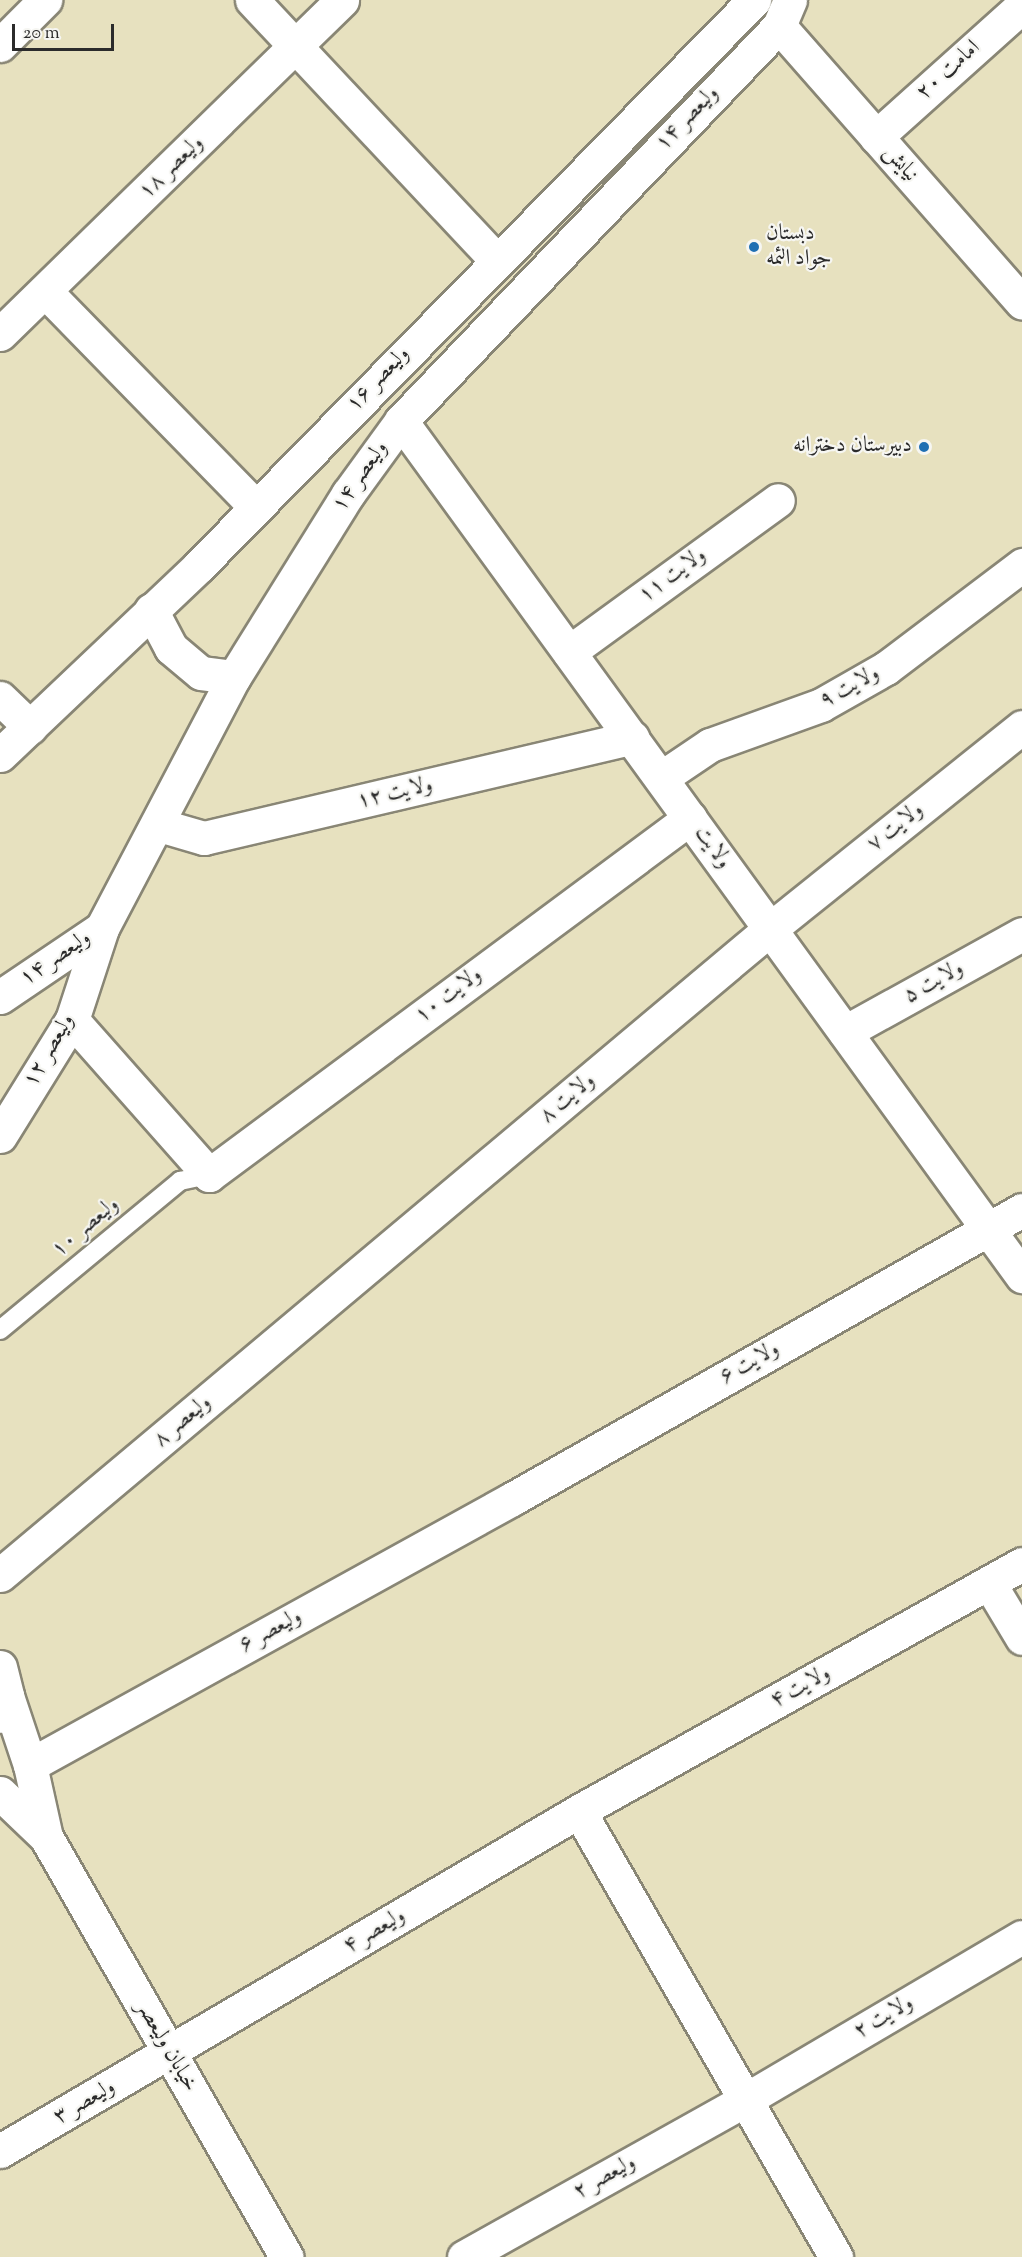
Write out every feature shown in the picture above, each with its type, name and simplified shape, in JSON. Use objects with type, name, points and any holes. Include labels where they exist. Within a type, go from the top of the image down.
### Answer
[{"type":"street","points":[[0,45],[45,0]]},
{"type":"street","points":[[252,0],[496,260]]},
{"type":"street","name":"ولیعصر ۱۸","points":[[0,334],[342,0]]},
{"type":"street","name":"ولیعصر ۱۶","points":[[0,755],[256,507],[572,182],[754,0]]},
{"type":"street","name":"امامت ۲۰","points":[[876,137],[1022,6]]},
{"type":"street","name":"نیایش","points":[[785,13],[876,137],[1018,290]]},
{"type":"street","name":"ولیعصر ۱۴","points":[[0,997],[102,928],[159,825],[234,677],[348,494],[401,421],[785,13]]},
{"type":"street","points":[[572,182],[600,210]]},
{"type":"street","points":[[45,291],[256,507]]},
{"type":"street","name":"ولایت","points":[[401,421],[1022,1276]]},
{"type":"street","name":"ولایت ۱۱","points":[[569,652],[778,500]]},
{"type":"street","name":"ولایت ۹","points":[[661,778],[710,745],[821,705],[886,668],[1022,564]]},
{"type":"street","points":[[151,610],[171,648],[201,673],[234,677]]},
{"type":"street","points":[[0,698],[30,727]]},
{"type":"street","name":"ولایت ۷","points":[[770,929],[1022,727]]},
{"type":"street","name":"ولایت ۱۲","points":[[159,825],[204,838],[632,738]]},
{"type":"street","name":"ولایت ۱۰","points":[[209,1175],[690,818]]},
{"type":"street","name":"ولیعصر ۱۲","points":[[0,1136],[72,1020],[102,928]]},
{"type":"street","name":"ولایت ۸","points":[[365,1269],[770,929]]},
{"type":"street","name":"ولایت ۵","points":[[845,1032],[1022,933]]},
{"type":"street","points":[[72,1020],[209,1175]]},
{"type":"street","name":"ولایت ۶","points":[[512,1499],[1022,1209]]},
{"type":"street","name":"ولیعصر ۸","points":[[0,1575],[365,1269]]},
{"type":"street","name":"ولیعصر ۶","points":[[30,1766],[512,1499]]},
{"type":"street","name":"ولایت ۴","points":[[579,1811],[1022,1564]]},
{"type":"street","points":[[989,1583],[1022,1638]]},
{"type":"street","points":[[2,1693],[30,1766],[46,1837]]},
{"type":"street","points":[[0,1792],[46,1837]]},
{"type":"street","points":[[579,1811],[836,2257]]},
{"type":"street","name":"ولیعصر ۴","points":[[170,2054],[579,1811]]},
{"type":"street","name":"خیابان ولیعصر","points":[[46,1837],[287,2257]]},
{"type":"street","name":"ولایت ۲","points":[[745,2100],[1022,1937]]},
{"type":"street","name":"ولیعصر ۳","points":[[0,2151],[170,2054]]},
{"type":"street","name":"ولیعصر ۲","points":[[464,2257],[745,2100]]},
{"type":"lane","name":"ولیعصر ۱۰","points":[[0,1330],[180,1181],[209,1175]]},
{"type":"place","name":"دبستان جواد الئمه","points":[[754,247]]},
{"type":"place","name":"دبیرستان دخترانه","points":[[924,447]]}]
